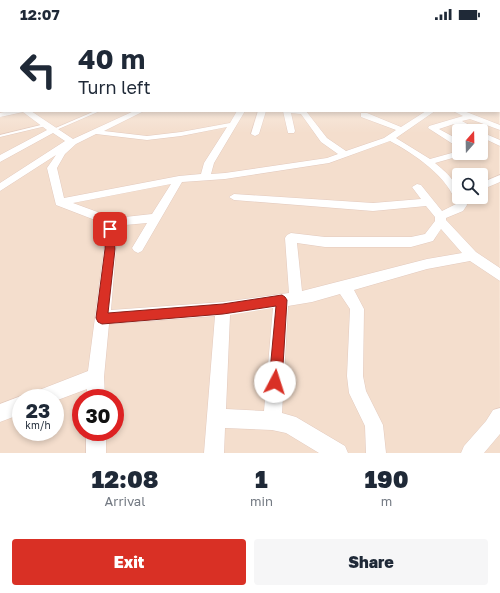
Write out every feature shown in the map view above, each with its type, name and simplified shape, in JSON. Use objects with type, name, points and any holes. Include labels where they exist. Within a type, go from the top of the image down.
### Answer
[{"type":"street","points":[[0,115],[15,112]]},
{"type":"street","points":[[27,112],[49,128],[73,142]]},
{"type":"street","points":[[0,188],[67,143],[96,132],[138,112]]},
{"type":"street","points":[[205,177],[209,163],[240,112]]},
{"type":"street","points":[[255,134],[262,112]]},
{"type":"street","points":[[287,112],[291,131]]},
{"type":"street","points":[[303,112],[324,140],[344,154]]},
{"type":"street","points":[[60,202],[179,179],[225,176],[329,160],[390,138],[429,112]]},
{"type":"street","points":[[460,112],[500,128]]},
{"type":"street","points":[[364,115],[402,130]]},
{"type":"street","points":[[452,140],[432,129],[471,116]]},
{"type":"street","points":[[454,121],[461,124]]},
{"type":"street","points":[[96,132],[147,138],[181,134],[224,125],[233,125]]},
{"type":"street","points":[[0,159],[49,128]]},
{"type":"street","points":[[488,137],[500,143]]},
{"type":"street","points":[[390,138],[412,148],[430,162],[452,185]]},
{"type":"street","points":[[60,202],[52,168],[61,153],[73,142]]},
{"type":"street","points":[[500,148],[498,149],[500,151]]},
{"type":"street","points":[[430,162],[452,155]]},
{"type":"street","points":[[488,184],[500,178]]},
{"type":"street","points":[[138,248],[179,179]]},
{"type":"street","points":[[417,186],[440,219],[472,256],[500,274]]},
{"type":"street","points":[[234,197],[374,207],[428,202]]},
{"type":"street","points":[[60,202],[99,217],[110,229],[110,249],[96,376],[96,389]]},
{"type":"street","points":[[272,421],[289,299],[290,238],[325,242],[411,242],[429,238],[440,219],[459,208],[462,204]]},
{"type":"street","points":[[104,223],[155,218]]},
{"type":"street","points":[[102,318],[223,309],[289,299],[343,287],[427,264],[472,256]]},
{"type":"street","points":[[343,287],[354,302],[357,309],[355,376],[358,393],[374,425],[376,453]]},
{"type":"street","points":[[214,453],[223,309]]},
{"type":"street","points":[[63,389],[96,376]]},
{"type":"street","points":[[0,414],[12,409]]},
{"type":"street","points":[[471,453],[493,428],[500,417]]},
{"type":"street","points":[[216,418],[272,421],[289,424],[338,453]]},
{"type":"street","points":[[96,441],[96,453]]},
{"type":"lane","points":[[0,136],[49,128],[95,112]]},
{"type":"shaded area","points":[[17,112],[499,112],[500,453],[0,453],[0,118]]},
{"type":"route","points":[[110,229],[110,249],[102,318],[223,309],[282,300],[275,382]]}]
